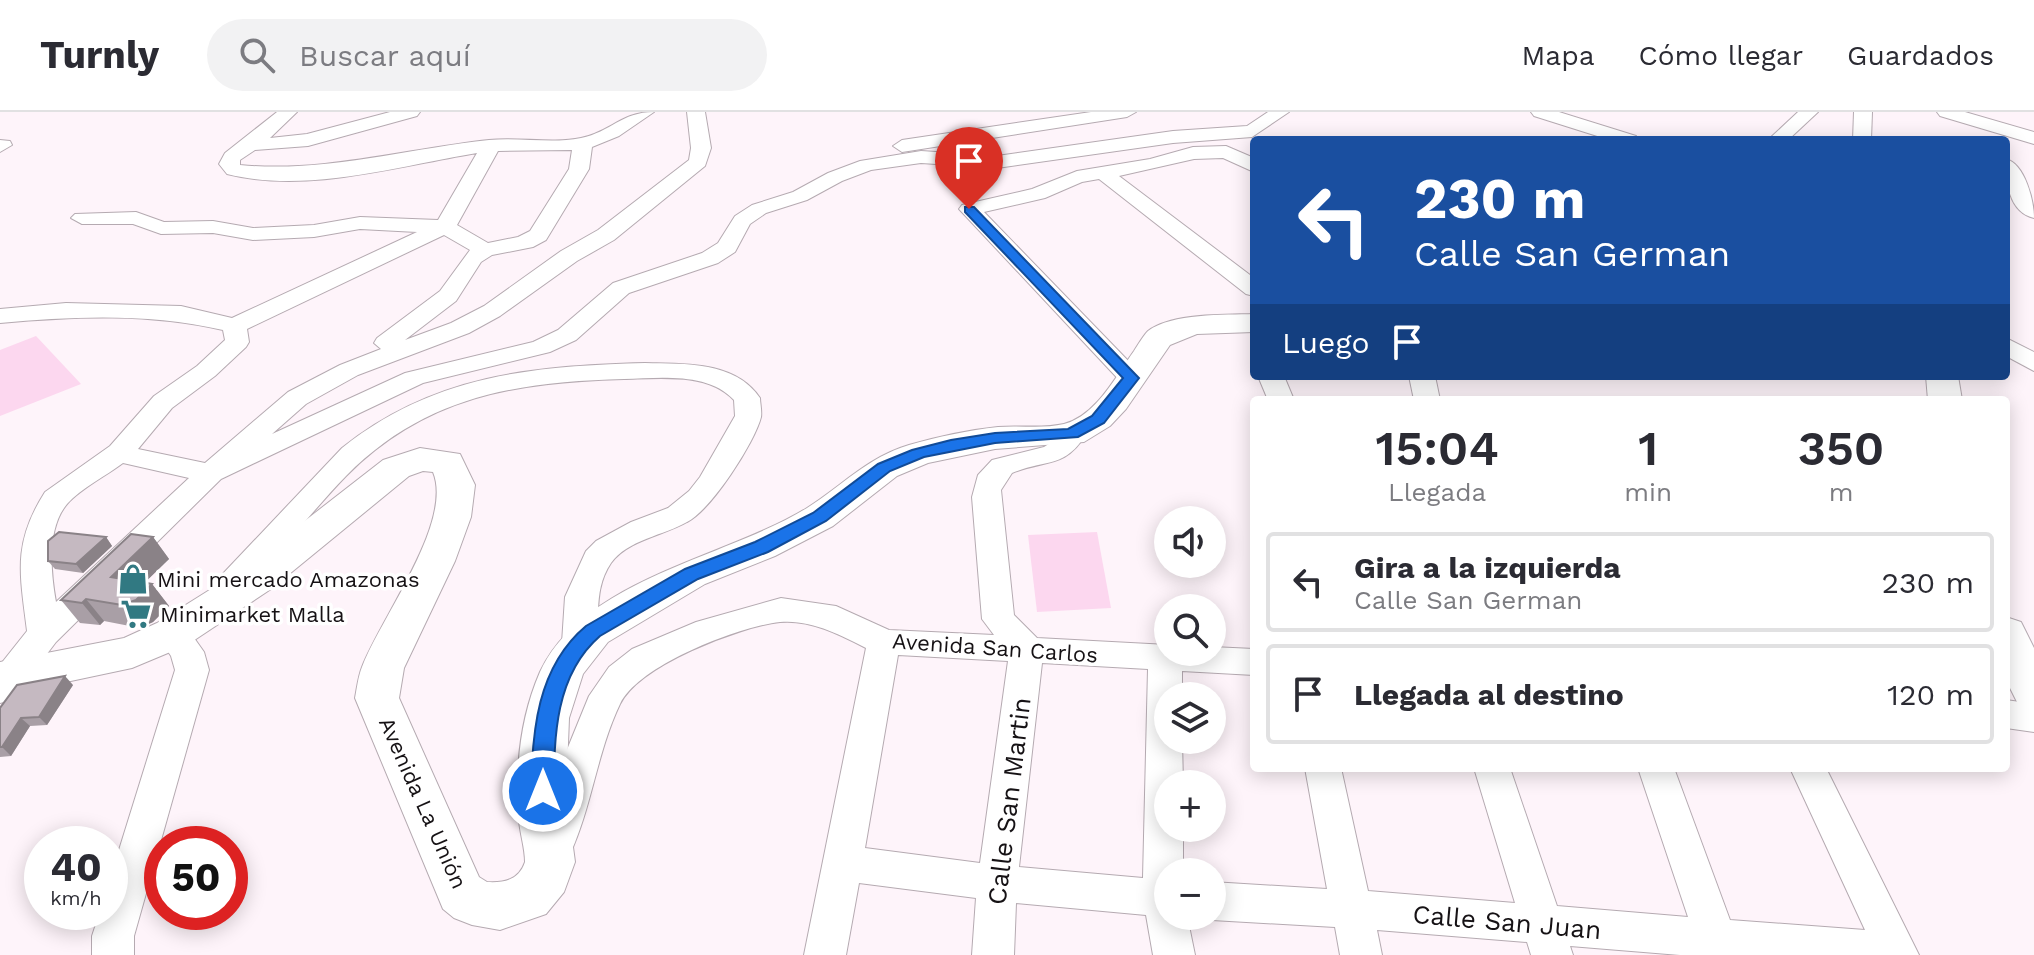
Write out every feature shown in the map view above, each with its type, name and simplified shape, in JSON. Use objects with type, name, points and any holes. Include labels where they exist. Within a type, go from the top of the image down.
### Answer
[{"type":"main road","points":[[550,863],[543,821],[543,732],[563,666],[579,643],[593,631],[676,582],[761,547],[820,517],[884,468],[918,454],[995,438],[1072,434],[1098,419],[1159,338],[1193,325],[1250,317]]},
{"type":"main road","name":"Avenida La Unión","points":[[4,682],[132,652],[172,634],[257,579],[396,468],[420,459],[447,462],[457,485],[452,517],[436,561],[383,668],[377,698],[465,898],[479,906],[495,907],[526,899],[541,883],[550,863]]},
{"type":"main road","points":[[2010,642],[2034,694]]},
{"type":"street","points":[[288,112],[232,157],[229,164],[234,170],[295,174],[491,146],[583,143],[608,135],[645,112]]},
{"type":"street","points":[[250,145],[308,140],[411,112]]},
{"type":"street","points":[[4,682],[44,633],[211,473],[297,398],[349,370],[460,328],[492,311],[569,256],[606,235],[698,162],[701,148],[696,112]]},
{"type":"street","points":[[844,174],[848,162],[855,158],[923,140],[1127,112]]},
{"type":"street","points":[[120,452],[148,462],[211,473],[414,378],[541,347],[567,335],[621,288],[710,258],[727,247],[742,220],[750,214],[800,196],[844,174],[900,159],[921,157],[997,162],[1173,137],[1252,131],[1280,112]]},
{"type":"street","points":[[1540,112],[1616,136]]},
{"type":"street","points":[[1782,136],[1809,112]]},
{"type":"street","points":[[1862,136],[1863,112]]},
{"type":"street","points":[[1946,112],[2034,138]]},
{"type":"street","points":[[1980,122],[1990,136]]},
{"type":"street","points":[[349,370],[448,296],[473,258],[485,250],[525,242],[546,228],[579,169],[583,143]]},
{"type":"street","points":[[0,316],[66,310],[181,313],[235,326],[445,227],[491,146]]},
{"type":"street","points":[[1131,378],[969,209],[1038,194],[1077,177],[1209,151],[1226,152],[1250,164]]},
{"type":"street","points":[[2010,173],[2027,207],[2034,212]]},
{"type":"street","points":[[1104,174],[1250,314]]},
{"type":"street","points":[[82,218],[136,218],[161,228],[213,227],[253,234],[314,231],[360,223],[445,227],[485,250]]},
{"type":"street","points":[[44,633],[34,560],[45,519],[55,499],[120,452],[163,402],[206,371],[237,342],[235,326]]},
{"type":"street","points":[[2010,348],[2034,363]]},
{"type":"street","points":[[113,955],[113,936],[192,670],[187,652],[172,634],[262,554],[298,507],[330,475],[374,437],[479,386],[627,370],[694,374],[729,381],[747,398],[748,416],[718,472],[699,498],[678,515],[642,529],[607,548],[597,559],[581,597],[579,643]]},
{"type":"street","points":[[1027,648],[998,619],[986,490],[1000,467],[1009,462],[1053,455],[1068,445],[1072,434]]},
{"type":"street","name":"Avenida San Carlos","points":[[550,863],[580,762],[606,696],[621,676],[644,658],[708,631],[781,610],[836,618],[884,642],[1027,648],[1154,658]]},
{"type":"street","points":[[825,955],[884,642]]},
{"type":"street","name":"Calle San Martin","points":[[993,955],[997,883],[1027,648]]},
{"type":"street","name":"Avenida San Carlos","points":[[1226,661],[1250,662]]},
{"type":"street","points":[[1165,666],[1166,858]]},
{"type":"street","points":[[2010,715],[2034,718]]},
{"type":"street","points":[[1324,772],[1361,955]]},
{"type":"street","points":[[1493,772],[1547,940]]},
{"type":"street","points":[[1657,772],[1719,948]]},
{"type":"street","points":[[1810,772],[1898,954]]},
{"type":"street","points":[[844,863],[997,883],[1154,898]]},
{"type":"street","name":"Calle San Juan","points":[[1226,902],[1352,909],[1547,940],[1898,954]]},
{"type":"street","points":[[1170,930],[1174,955]]},
{"type":"shaded area","points":[[36,336],[81,384],[0,416],[0,350]]},
{"type":"shaded area","points":[[1097,532],[1111,608],[1037,612],[1028,535]]},
{"type":"building","points":[[59,532],[106,537],[76,564],[48,561],[48,541]]},
{"type":"building","points":[[131,534],[153,537],[111,577],[152,584],[136,600],[122,605],[86,599],[82,603],[61,600]]},
{"type":"building","points":[[65,676],[39,717],[21,718],[0,747],[0,708],[17,685]]},
{"type":"place","name":"Mini mercado Amazonas","points":[[133,579]]},
{"type":"place","name":"Minimarket Malla","points":[[136,614]]},
{"type":"route","points":[[543,791],[543,732],[563,666],[579,643],[593,631],[691,574],[761,547],[820,517],[884,468],[951,445],[995,438],[1072,434],[1098,419],[1114,402],[1131,378],[969,209]]}]
